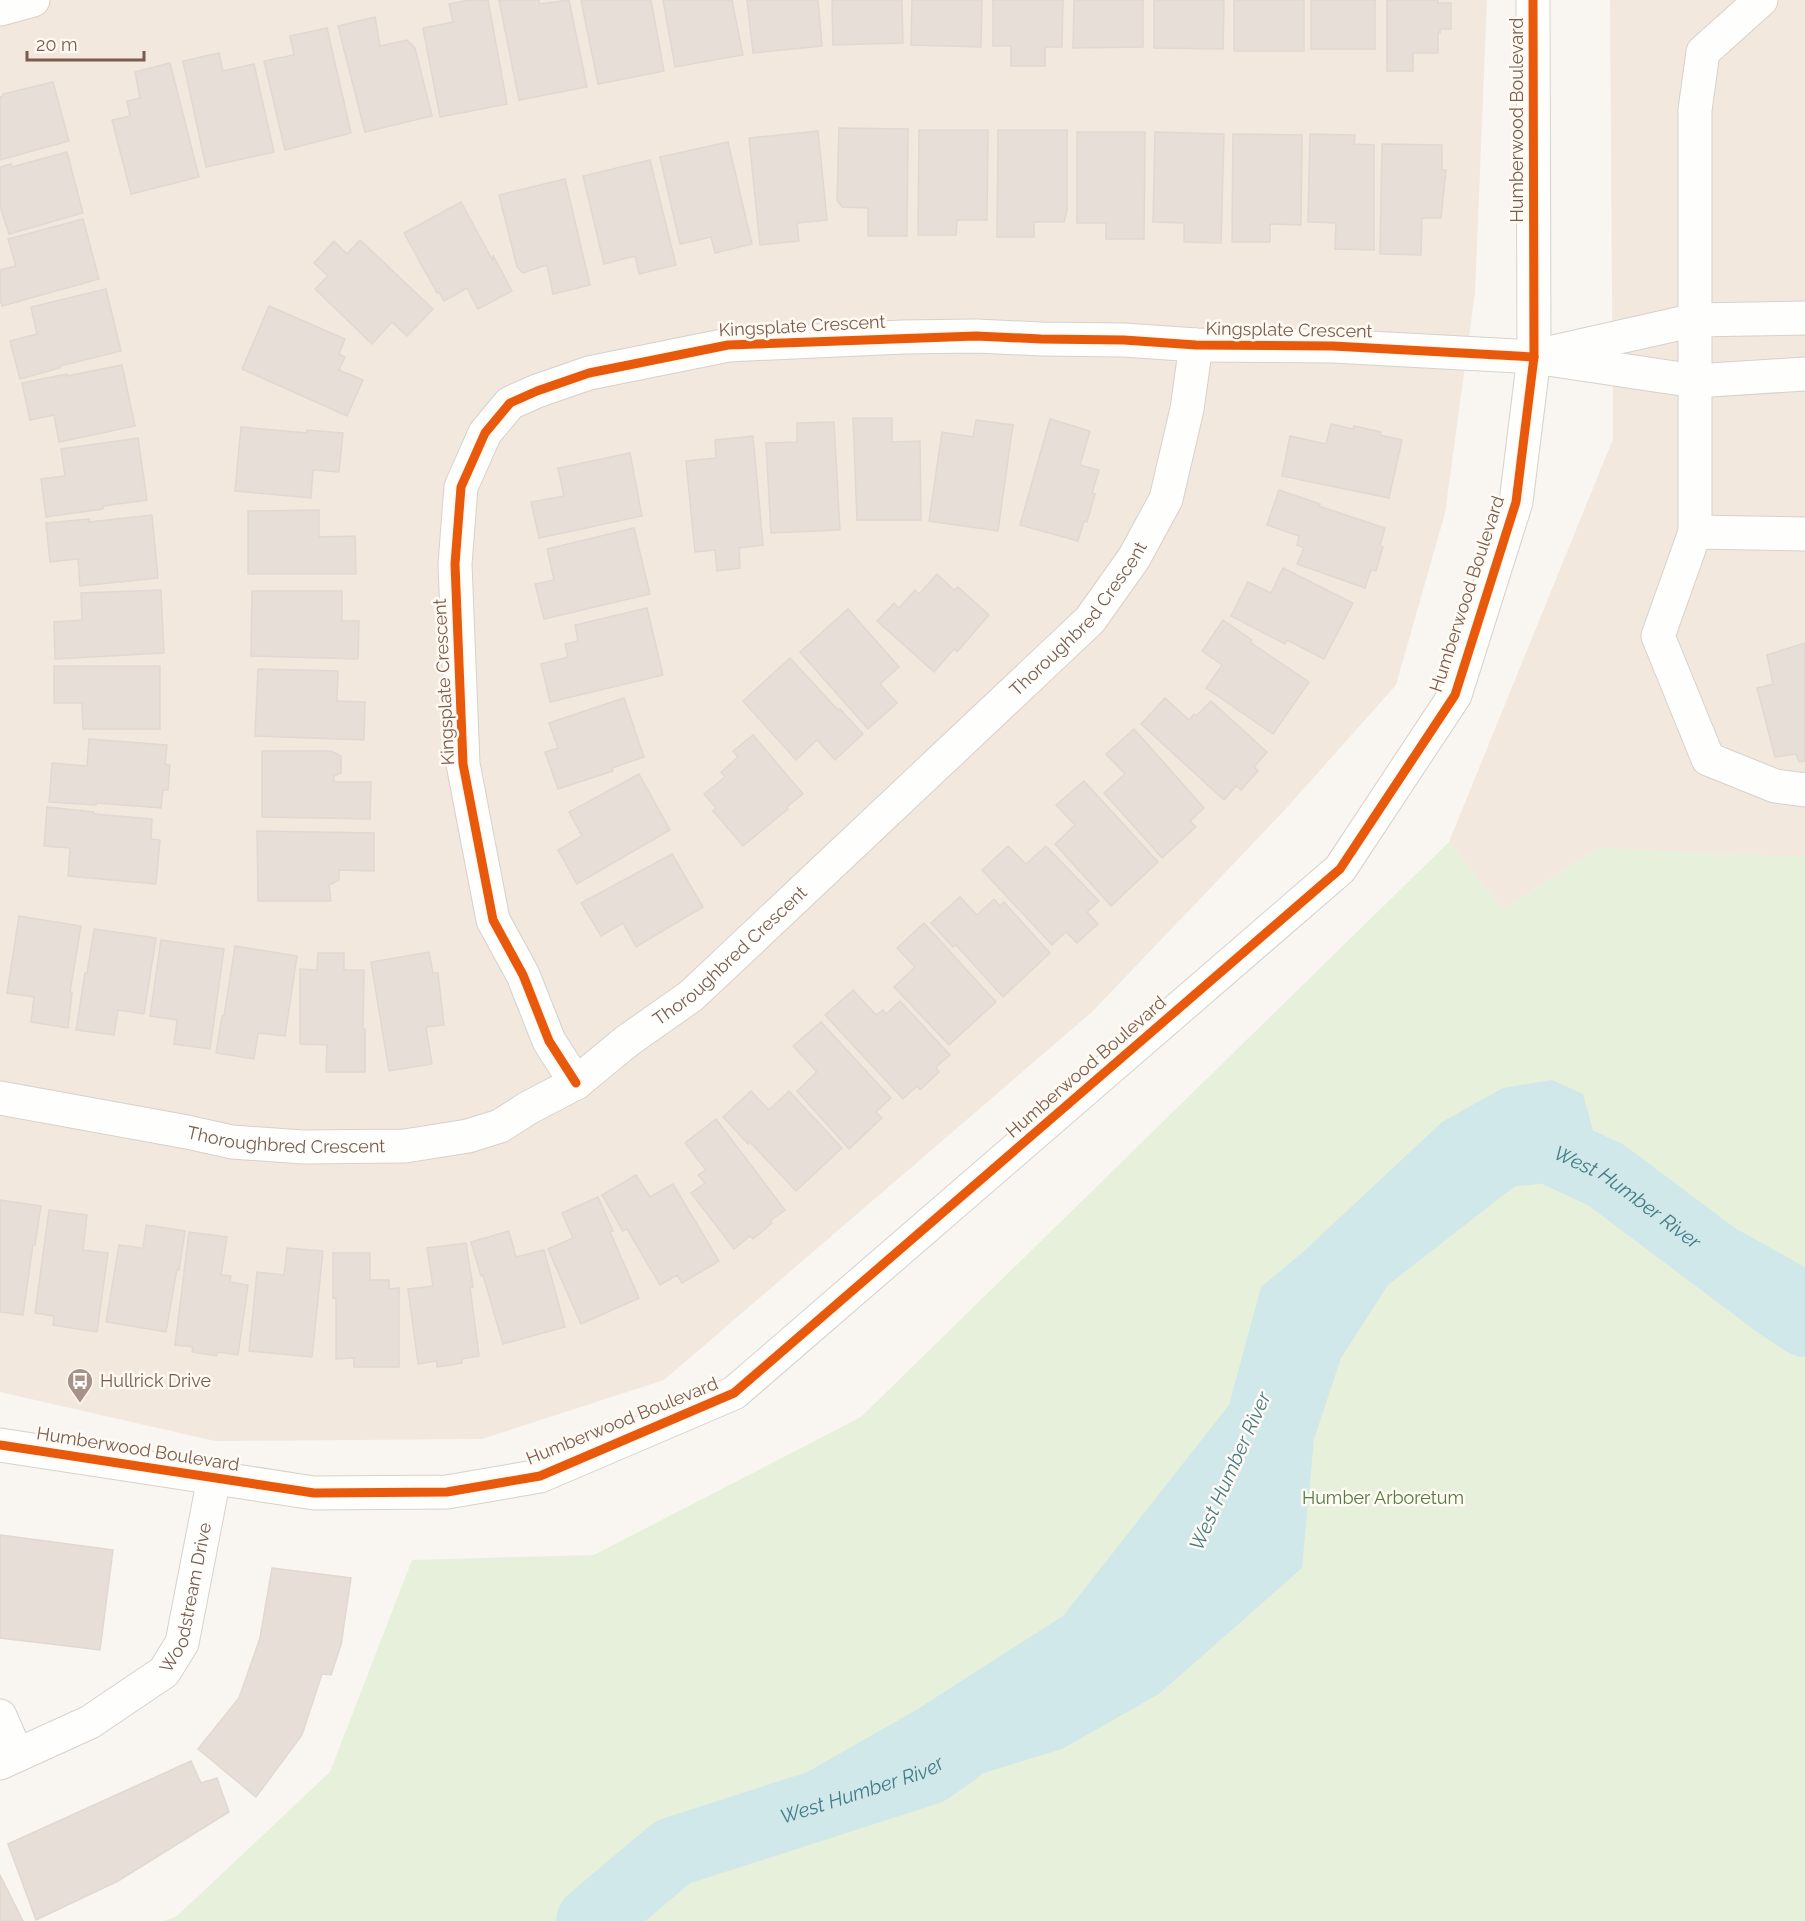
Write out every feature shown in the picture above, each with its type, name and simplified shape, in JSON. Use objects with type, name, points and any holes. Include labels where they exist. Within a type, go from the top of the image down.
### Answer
[{"type":"street","points":[[0,9],[33,0]]},
{"type":"street","name":"Humberwood Boulevard","points":[[0,1445],[314,1493],[447,1492],[540,1476],[734,1393],[1340,869],[1455,695],[1516,502],[1534,357],[1533,0]]},
{"type":"street","points":[[1761,0],[1703,52],[1695,110],[1695,532],[1658,636],[1708,759],[1775,786],[1805,790]]},
{"type":"street","points":[[1534,357],[1695,320],[1805,318]]},
{"type":"street","name":"Kingsplate Crescent","points":[[576,1083],[549,1041],[523,975],[493,921],[464,764],[455,564],[461,487],[485,433],[510,403],[589,373],[728,345],[976,336],[1124,340],[1196,345],[1332,346],[1534,357]]},
{"type":"street","name":"Thoroughbred Crescent","points":[[0,1098],[232,1142],[303,1147],[405,1146],[468,1136],[500,1126],[528,1108],[576,1083],[627,1041],[692,996],[1090,620],[1134,558],[1166,500],[1186,409],[1196,345]]},
{"type":"street","points":[[1534,357],[1695,381],[1805,374]]},
{"type":"street","points":[[1695,532],[1805,534]]},
{"type":"street","name":"Woodstream Drive","points":[[8,1759],[90,1722],[164,1672],[182,1643],[214,1478]]},
{"type":"street","points":[[0,1716],[8,1759]]},
{"type":"shaded area","points":[[0,0],[1487,0],[1475,292],[1445,513],[1396,685],[1282,813],[1092,1012],[664,1380],[482,1439],[215,1441],[0,1392]]},
{"type":"shaded area","points":[[1610,0],[1805,0],[1805,858],[1598,848],[1503,910],[1449,842],[1613,439]]},
{"type":"green space","name":"Humber Arboretum","points":[[1449,842],[1503,910],[1598,848],[1805,857],[1805,1921],[164,1921],[177,1916],[330,1772],[412,1560],[594,1555],[861,1417]]},
{"type":"water","points":[[1552,1080],[1583,1094],[1601,1160],[1533,1172],[1388,1285],[1341,1358],[1314,1439],[1302,1568],[1159,1694],[1062,1749],[951,1783],[760,1799],[916,1710],[1063,1616],[1229,1405],[1261,1287],[1304,1251],[1442,1122],[1503,1088]]},
{"type":"building","points":[[469,0],[488,0],[507,104],[440,117],[423,28],[453,22],[449,4]]},
{"type":"building","points":[[499,0],[539,0],[539,4],[569,0],[587,87],[519,100]]},
{"type":"building","points":[[581,0],[651,0],[664,71],[598,84]]},
{"type":"building","points":[[663,0],[732,0],[743,55],[675,67]]},
{"type":"building","points":[[747,0],[818,0],[822,46],[753,53]]},
{"type":"building","points":[[832,0],[902,0],[903,43],[833,45]]},
{"type":"building","points":[[912,0],[982,0],[981,47],[911,45]]},
{"type":"building","points":[[993,0],[1063,0],[1062,47],[1045,47],[1045,66],[1011,66],[1011,46],[993,46]]},
{"type":"building","points":[[1074,0],[1143,0],[1143,47],[1073,48]]},
{"type":"building","points":[[1154,0],[1224,0],[1223,49],[1154,48]]},
{"type":"building","points":[[1234,0],[1304,0],[1304,51],[1234,51]]},
{"type":"building","points":[[1311,0],[1375,0],[1375,49],[1311,49]]},
{"type":"building","points":[[1387,0],[1438,0],[1438,3],[1451,3],[1451,29],[1440,29],[1438,53],[1413,53],[1413,71],[1387,71]]},
{"type":"building","points":[[375,17],[380,46],[407,40],[415,48],[432,116],[365,132],[338,26]]},
{"type":"building","points":[[327,28],[351,133],[285,150],[264,61],[294,55],[290,36]]},
{"type":"building","points":[[219,53],[223,71],[254,64],[274,152],[206,167],[183,61]]},
{"type":"building","points":[[170,63],[199,177],[131,194],[112,120],[130,116],[127,101],[140,98],[135,72]]},
{"type":"building","points":[[53,82],[69,141],[0,160],[0,97],[3,94]]},
{"type":"building","points":[[839,128],[908,129],[907,236],[868,236],[868,208],[842,207],[837,200]]},
{"type":"building","points":[[919,130],[988,130],[987,220],[957,220],[956,235],[918,235]]},
{"type":"building","points":[[998,130],[1067,130],[1067,211],[1064,222],[1034,222],[1034,237],[997,237]]},
{"type":"building","points":[[818,131],[827,220],[797,223],[799,241],[760,245],[749,138]]},
{"type":"building","points":[[1077,132],[1145,132],[1144,239],[1106,239],[1106,223],[1077,223]]},
{"type":"building","points":[[1155,132],[1224,134],[1221,243],[1184,242],[1184,223],[1153,222]]},
{"type":"building","points":[[1233,134],[1302,135],[1301,225],[1270,224],[1270,242],[1232,242]]},
{"type":"building","points":[[1310,134],[1355,135],[1354,144],[1374,145],[1374,250],[1335,249],[1336,223],[1308,222]]},
{"type":"building","points":[[728,142],[752,244],[715,253],[711,237],[680,244],[660,157]]},
{"type":"building","points":[[1382,144],[1442,145],[1442,170],[1446,170],[1441,218],[1422,218],[1421,255],[1380,254]]},
{"type":"building","points":[[67,152],[83,213],[9,234],[0,207],[0,167],[11,164],[12,167]]},
{"type":"building","points":[[650,160],[676,265],[639,274],[635,256],[604,264],[583,176]]},
{"type":"building","points":[[565,179],[590,285],[553,294],[547,265],[523,273],[517,267],[499,195]]},
{"type":"building","points":[[461,202],[512,291],[478,309],[467,288],[444,301],[439,292],[437,293],[404,233]]},
{"type":"building","points":[[83,219],[99,279],[2,306],[0,270],[16,266],[8,239]]},
{"type":"building","points":[[360,240],[433,309],[407,336],[392,322],[372,344],[315,289],[328,276],[314,263],[334,241],[347,254]]},
{"type":"building","points":[[106,289],[121,351],[60,366],[60,368],[20,379],[10,341],[37,334],[31,307]]},
{"type":"building","points":[[269,306],[345,339],[339,354],[345,357],[339,370],[363,380],[347,416],[242,369]]},
{"type":"building","points":[[122,365],[135,426],[59,442],[54,415],[30,420],[22,383]]},
{"type":"building","points":[[853,418],[892,418],[892,442],[920,441],[921,520],[857,520]]},
{"type":"building","points":[[1050,419],[1090,431],[1080,465],[1099,470],[1087,522],[1084,521],[1078,541],[1020,525]]},
{"type":"building","points":[[976,420],[1013,425],[998,531],[929,521],[942,432],[973,437]]},
{"type":"building","points":[[834,422],[840,530],[771,533],[766,443],[797,442],[797,423]]},
{"type":"building","points":[[1331,424],[1381,432],[1380,435],[1402,440],[1389,498],[1282,476],[1290,436],[1326,444]]},
{"type":"building","points":[[241,427],[307,433],[307,430],[343,433],[339,472],[313,470],[311,498],[235,491]]},
{"type":"building","points":[[753,436],[763,545],[739,548],[740,568],[717,571],[715,550],[695,552],[686,461],[716,458],[715,440]]},
{"type":"building","points":[[138,438],[147,500],[46,517],[41,479],[65,476],[61,449]]},
{"type":"building","points":[[630,453],[642,516],[539,538],[531,502],[564,496],[558,468]]},
{"type":"building","points":[[1279,490],[1385,528],[1380,545],[1383,547],[1376,571],[1371,570],[1365,588],[1297,564],[1304,548],[1297,545],[1299,536],[1267,525]]},
{"type":"building","points":[[319,510],[319,537],[355,536],[356,574],[248,574],[248,511]]},
{"type":"building","points":[[152,515],[158,578],[80,586],[78,559],[50,562],[46,523],[89,519],[89,522]]},
{"type":"building","points":[[634,528],[650,594],[544,619],[535,584],[554,580],[547,549]]},
{"type":"building","points":[[1283,568],[1353,603],[1324,659],[1287,640],[1285,644],[1231,616],[1248,582],[1271,593]]},
{"type":"building","points":[[937,574],[954,590],[958,587],[989,615],[957,652],[954,649],[934,672],[877,621],[894,603],[899,608],[915,590],[919,594]]},
{"type":"building","points":[[161,590],[164,653],[55,659],[54,622],[82,620],[81,593]]},
{"type":"building","points":[[252,591],[342,591],[342,621],[359,621],[358,659],[251,656]]},
{"type":"building","points":[[647,608],[663,675],[550,702],[541,664],[568,657],[565,644],[578,641],[575,625]]},
{"type":"building","points":[[848,609],[899,667],[880,684],[897,703],[868,729],[800,652]]},
{"type":"building","points":[[1223,620],[1252,640],[1250,642],[1309,682],[1273,734],[1206,688],[1222,665],[1202,651]]},
{"type":"building","points":[[1805,643],[1805,761],[1799,762],[1796,754],[1775,757],[1757,688],[1773,684],[1767,655]]},
{"type":"building","points":[[790,658],[863,734],[835,760],[817,740],[796,760],[743,701]]},
{"type":"building","points":[[54,666],[160,666],[160,729],[83,729],[82,703],[54,703]]},
{"type":"building","points":[[258,669],[338,671],[337,701],[365,702],[364,740],[255,736]]},
{"type":"building","points":[[624,698],[644,757],[612,768],[613,771],[558,789],[545,752],[558,748],[549,723]]},
{"type":"building","points":[[1165,698],[1189,720],[1211,701],[1267,752],[1254,767],[1258,771],[1241,790],[1236,786],[1224,800],[1141,724]]},
{"type":"building","points":[[1134,729],[1204,808],[1190,821],[1196,827],[1162,858],[1104,793],[1125,774],[1106,754]]},
{"type":"building","points":[[753,735],[803,794],[743,846],[713,811],[716,808],[704,794],[725,777],[721,772],[738,757],[733,751]]},
{"type":"building","points":[[89,739],[167,745],[165,764],[170,765],[168,790],[163,790],[161,808],[49,802],[52,763],[87,766]]},
{"type":"building","points":[[262,751],[331,751],[341,756],[341,773],[334,776],[334,782],[371,782],[370,819],[262,817]]},
{"type":"building","points":[[639,774],[670,830],[577,884],[558,850],[582,836],[569,812]]},
{"type":"building","points":[[1084,781],[1158,862],[1111,906],[1055,844],[1075,825],[1056,805]]},
{"type":"building","points":[[47,807],[152,819],[151,839],[160,840],[156,884],[68,876],[70,848],[44,846]]},
{"type":"building","points":[[257,831],[374,833],[374,871],[339,870],[339,880],[329,885],[331,901],[258,901]]},
{"type":"building","points":[[1008,846],[1026,864],[1046,846],[1099,901],[1087,912],[1098,924],[1077,943],[1066,932],[1052,945],[982,870]]},
{"type":"building","points":[[672,854],[703,907],[636,947],[623,923],[601,936],[581,903]]},
{"type":"building","points":[[960,897],[977,915],[994,899],[1000,906],[1004,902],[1050,953],[1003,997],[956,945],[953,947],[931,923]]},
{"type":"building","points":[[19,916],[81,926],[70,992],[72,992],[68,1028],[31,1022],[34,997],[7,993]]},
{"type":"building","points":[[924,923],[996,1002],[949,1045],[894,987],[915,967],[897,948]]},
{"type":"building","points":[[94,929],[156,938],[144,1014],[118,1010],[114,1035],[76,1030]]},
{"type":"building","points":[[161,940],[224,949],[210,1049],[174,1044],[177,1020],[150,1016]]},
{"type":"building","points":[[235,946],[297,956],[285,1036],[258,1033],[254,1059],[216,1053]]},
{"type":"building","points":[[429,952],[433,973],[438,973],[444,1025],[426,1027],[432,1064],[389,1071],[371,962]]},
{"type":"building","points":[[318,953],[344,953],[344,970],[364,970],[365,1072],[326,1072],[327,1045],[300,1044],[300,969],[317,970]]},
{"type":"building","points":[[853,990],[876,1015],[883,1010],[886,1014],[900,1001],[950,1055],[936,1067],[939,1072],[920,1090],[917,1086],[903,1099],[825,1015]]},
{"type":"building","points":[[821,1022],[891,1098],[876,1112],[882,1118],[849,1149],[797,1091],[817,1072],[793,1046]]},
{"type":"building","points":[[751,1091],[769,1110],[789,1091],[842,1148],[796,1191],[723,1117]]},
{"type":"building","points":[[716,1119],[785,1210],[770,1221],[772,1223],[753,1239],[750,1236],[734,1249],[691,1193],[705,1183],[698,1175],[706,1170],[685,1143]]},
{"type":"building","points":[[636,1175],[650,1197],[673,1184],[719,1261],[682,1283],[677,1275],[660,1285],[627,1229],[623,1231],[602,1195]]},
{"type":"building","points":[[598,1197],[613,1231],[610,1232],[639,1298],[581,1324],[548,1249],[573,1238],[562,1213]]},
{"type":"building","points":[[0,1200],[41,1206],[23,1315],[0,1312]]},
{"type":"building","points":[[49,1210],[87,1215],[83,1250],[108,1253],[97,1332],[53,1325],[54,1316],[35,1313]]},
{"type":"building","points":[[146,1225],[185,1231],[166,1332],[106,1322],[119,1245],[143,1248]]},
{"type":"building","points":[[509,1231],[516,1257],[544,1250],[565,1327],[503,1344],[471,1242]]},
{"type":"building","points":[[189,1232],[227,1237],[221,1275],[231,1276],[230,1282],[248,1285],[238,1355],[218,1352],[217,1356],[192,1352],[193,1347],[175,1345]]},
{"type":"building","points":[[466,1243],[473,1287],[470,1287],[479,1356],[462,1359],[462,1363],[437,1367],[437,1361],[418,1364],[408,1289],[433,1286],[427,1248]]},
{"type":"building","points":[[287,1248],[323,1251],[312,1357],[249,1351],[257,1272],[284,1275]]},
{"type":"building","points":[[333,1253],[370,1253],[370,1280],[389,1280],[389,1289],[399,1288],[399,1367],[354,1367],[354,1358],[336,1359]]},
{"type":"building","points":[[0,1535],[113,1550],[100,1650],[0,1638]]},
{"type":"building","points":[[272,1568],[351,1578],[341,1645],[331,1675],[322,1674],[302,1735],[256,1797],[198,1749],[239,1698],[260,1638]]},
{"type":"building","points":[[191,1761],[201,1783],[217,1778],[229,1812],[118,1881],[36,1920],[8,1844]]},
{"type":"building","points":[[0,1875],[23,1921],[0,1921]]},
{"type":"waterway","name":"West Humber River","points":[[1488,1154],[1548,1148],[1606,1175],[1805,1322]]},
{"type":"waterway","points":[[1601,1160],[1805,1274]]},
{"type":"waterway","name":"West Humber River","points":[[591,1921],[673,1852],[928,1770],[954,1752]]},
{"type":"waterway","points":[[601,1921],[760,1799]]},
{"type":"cycle path","points":[[0,1445],[314,1493],[447,1492],[540,1476],[734,1393],[1340,869],[1455,695],[1516,502],[1534,357],[1533,0]]},
{"type":"cycle path","points":[[576,1083],[549,1041],[523,975],[493,920],[463,764],[455,564],[461,487],[485,433],[510,403],[589,373],[728,345],[976,336],[1124,340],[1196,345],[1333,346],[1534,357]]},
{"type":"place","name":"Hullrick Drive","points":[[80,1404]]}]
